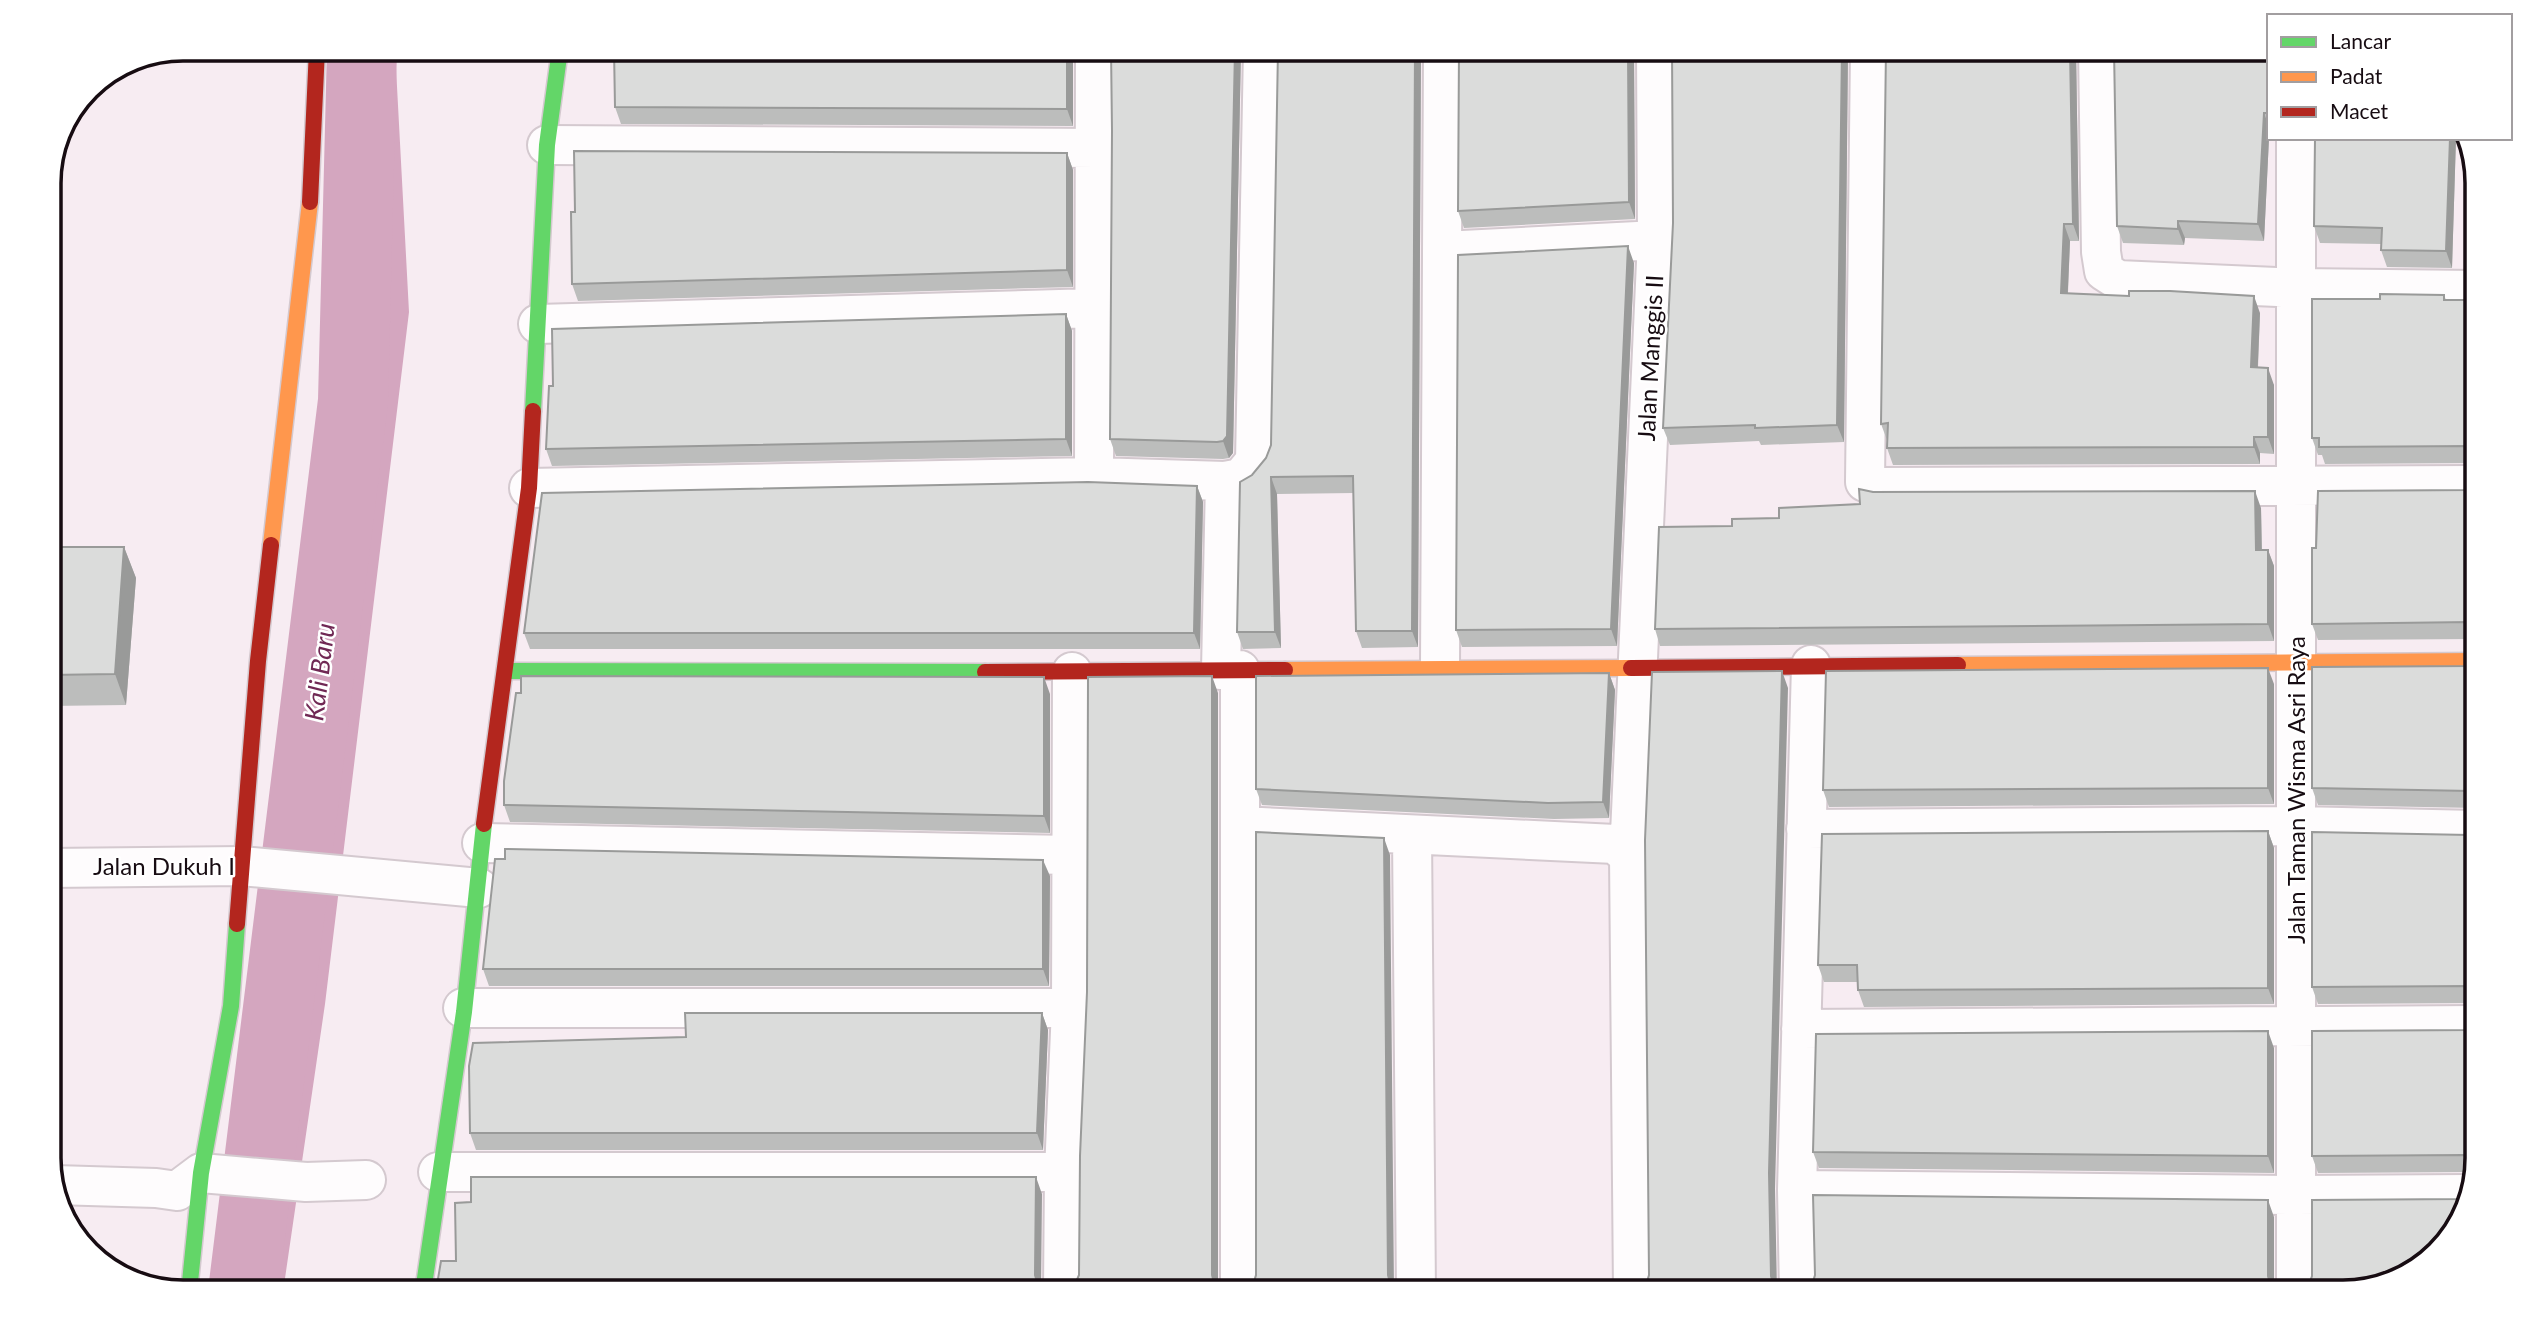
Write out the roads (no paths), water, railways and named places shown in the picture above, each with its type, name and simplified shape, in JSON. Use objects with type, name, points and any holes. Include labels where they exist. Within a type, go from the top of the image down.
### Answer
[{"type":"street","points":[[190,1280],[201,1173],[231,1006],[261,869],[258,661],[309,223],[316,61]]},
{"type":"street","points":[[425,1280],[479,888],[482,843],[529,488],[547,145],[558,61]]},
{"type":"street","points":[[1094,477],[1096,61]]},
{"type":"street","points":[[529,488],[1094,477],[1224,481],[1241,478],[1255,461],[1264,61]]},
{"type":"street","points":[[1440,668],[1443,61]]},
{"type":"street","name":"Jalan Manggis II","points":[[1633,1280],[1629,856],[1657,240],[1656,61]]},
{"type":"street","points":[[1870,61],[1865,482],[1879,486],[2464,485]]},
{"type":"street","points":[[2098,61],[2101,252],[2104,271],[2118,280],[2297,288],[2464,289]]},
{"type":"street","name":"Jalan Taman Wisma Asri Raya","points":[[2296,1280],[2297,140]]},
{"type":"street","points":[[547,145],[1096,148]]},
{"type":"street","points":[[1443,251],[1657,240]]},
{"type":"street","points":[[538,324],[1095,308]]},
{"type":"street","points":[[1224,481],[1230,670],[1240,826],[1240,1280]]},
{"type":"street","points":[[505,671],[1072,672],[2297,661],[2464,662]]},
{"type":"street","points":[[1799,1280],[1797,1190],[1811,665]]},
{"type":"street","points":[[1063,1280],[1064,1172],[1071,1007],[1072,672]]},
{"type":"street","points":[[1806,829],[2297,825],[2465,830]]},
{"type":"street","points":[[1240,826],[1615,844],[1629,856]]},
{"type":"street","points":[[1412,835],[1416,1280]]},
{"type":"street","points":[[482,843],[1070,855]]},
{"type":"street","name":"Jalan Dukuh I","points":[[62,868],[261,869],[479,888]]},
{"type":"street","points":[[463,1008],[1071,1007]]},
{"type":"street","points":[[1801,1029],[2465,1025]]},
{"type":"street","points":[[439,1172],[1064,1172]]},
{"type":"street","points":[[65,1185],[177,1191],[201,1173],[306,1182],[366,1180]]},
{"type":"street","points":[[1797,1190],[2459,1194]]},
{"type":"waterway","name":"Kali Baru","points":[[244,1280],[353,401],[362,61]]}]
